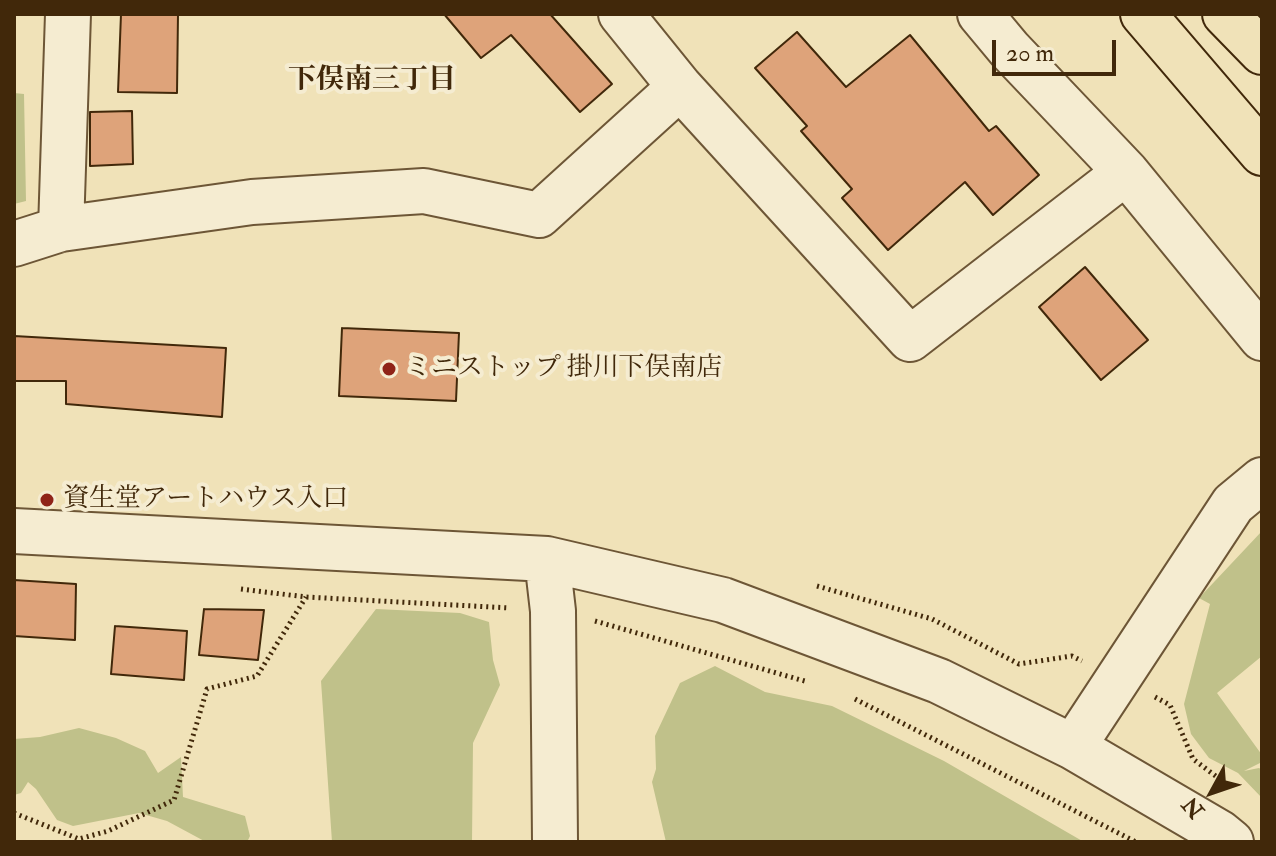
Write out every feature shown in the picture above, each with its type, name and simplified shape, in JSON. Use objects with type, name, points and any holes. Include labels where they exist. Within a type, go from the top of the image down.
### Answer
[{"type":"highway","points":[[1143,14],[1262,153]]},
{"type":"highway","points":[[1225,14],[1262,52]]},
{"type":"street","points":[[61,229],[68,14]]},
{"type":"street","points":[[621,14],[680,87],[910,339],[1126,172]]},
{"type":"street","points":[[980,14],[1126,172],[1262,338]]},
{"type":"street","points":[[14,244],[61,229],[252,202],[424,191],[539,215],[680,87]]},
{"type":"street","points":[[1073,747],[1233,504],[1262,480]]},
{"type":"street","points":[[14,531],[547,559],[723,600],[939,681],[1073,747],[1231,842]]},
{"type":"street","points":[[547,559],[553,611],[555,842]]},
{"type":"path","points":[[14,813],[79,839],[108,831],[174,800],[207,689],[257,676],[306,597]]},
{"type":"path","points":[[583,618],[819,684]]},
{"type":"path","points":[[846,695],[1136,842]]},
{"type":"green space","points":[[14,93],[24,94],[26,201],[14,204]]},
{"type":"green space","points":[[1262,531],[1262,656],[1217,693],[1262,755],[1262,762],[1244,771],[1262,770],[1262,798],[1238,773],[1209,758],[1191,734],[1184,704],[1210,604],[1199,598]]},
{"type":"green space","points":[[376,609],[460,613],[489,622],[493,660],[500,685],[473,743],[472,842],[332,842],[321,681]]},
{"type":"green space","points":[[715,666],[765,692],[832,706],[944,761],[1084,842],[666,842],[652,782],[656,769],[655,736],[680,683]]},
{"type":"green space","points":[[79,728],[116,738],[145,751],[158,773],[181,757],[183,797],[245,816],[250,836],[247,842],[206,842],[167,821],[139,813],[73,826],[57,820],[28,782],[21,793],[14,795],[14,739]]},
{"type":"building","points":[[121,14],[178,14],[177,93],[118,92]]},
{"type":"building","points":[[444,14],[550,14],[612,84],[580,112],[511,35],[481,58]]},
{"type":"building","points":[[797,32],[846,87],[910,35],[989,131],[996,126],[1039,175],[993,215],[965,182],[888,250],[842,198],[852,189],[801,131],[807,126],[755,68]]},
{"type":"building","points":[[132,111],[133,164],[90,166],[90,112]]},
{"type":"building","points":[[1085,267],[1148,340],[1101,380],[1039,307]]},
{"type":"building","points":[[342,328],[459,333],[456,401],[339,396]]},
{"type":"building","points":[[14,336],[226,348],[222,417],[66,404],[66,381],[14,381]]},
{"type":"building","points":[[14,580],[76,584],[75,640],[14,636]]},
{"type":"building","points":[[204,609],[264,610],[258,660],[199,655]]},
{"type":"building","points":[[115,626],[187,631],[184,680],[111,674]]},
{"type":"place","name":"ミニストップ 掛川下俣南店","points":[[389,369]]},
{"type":"place","name":"資生堂アートハウス入口","points":[[47,500]]},
{"type":"district","name":"下俣南三丁目","points":[[372,82]]}]
